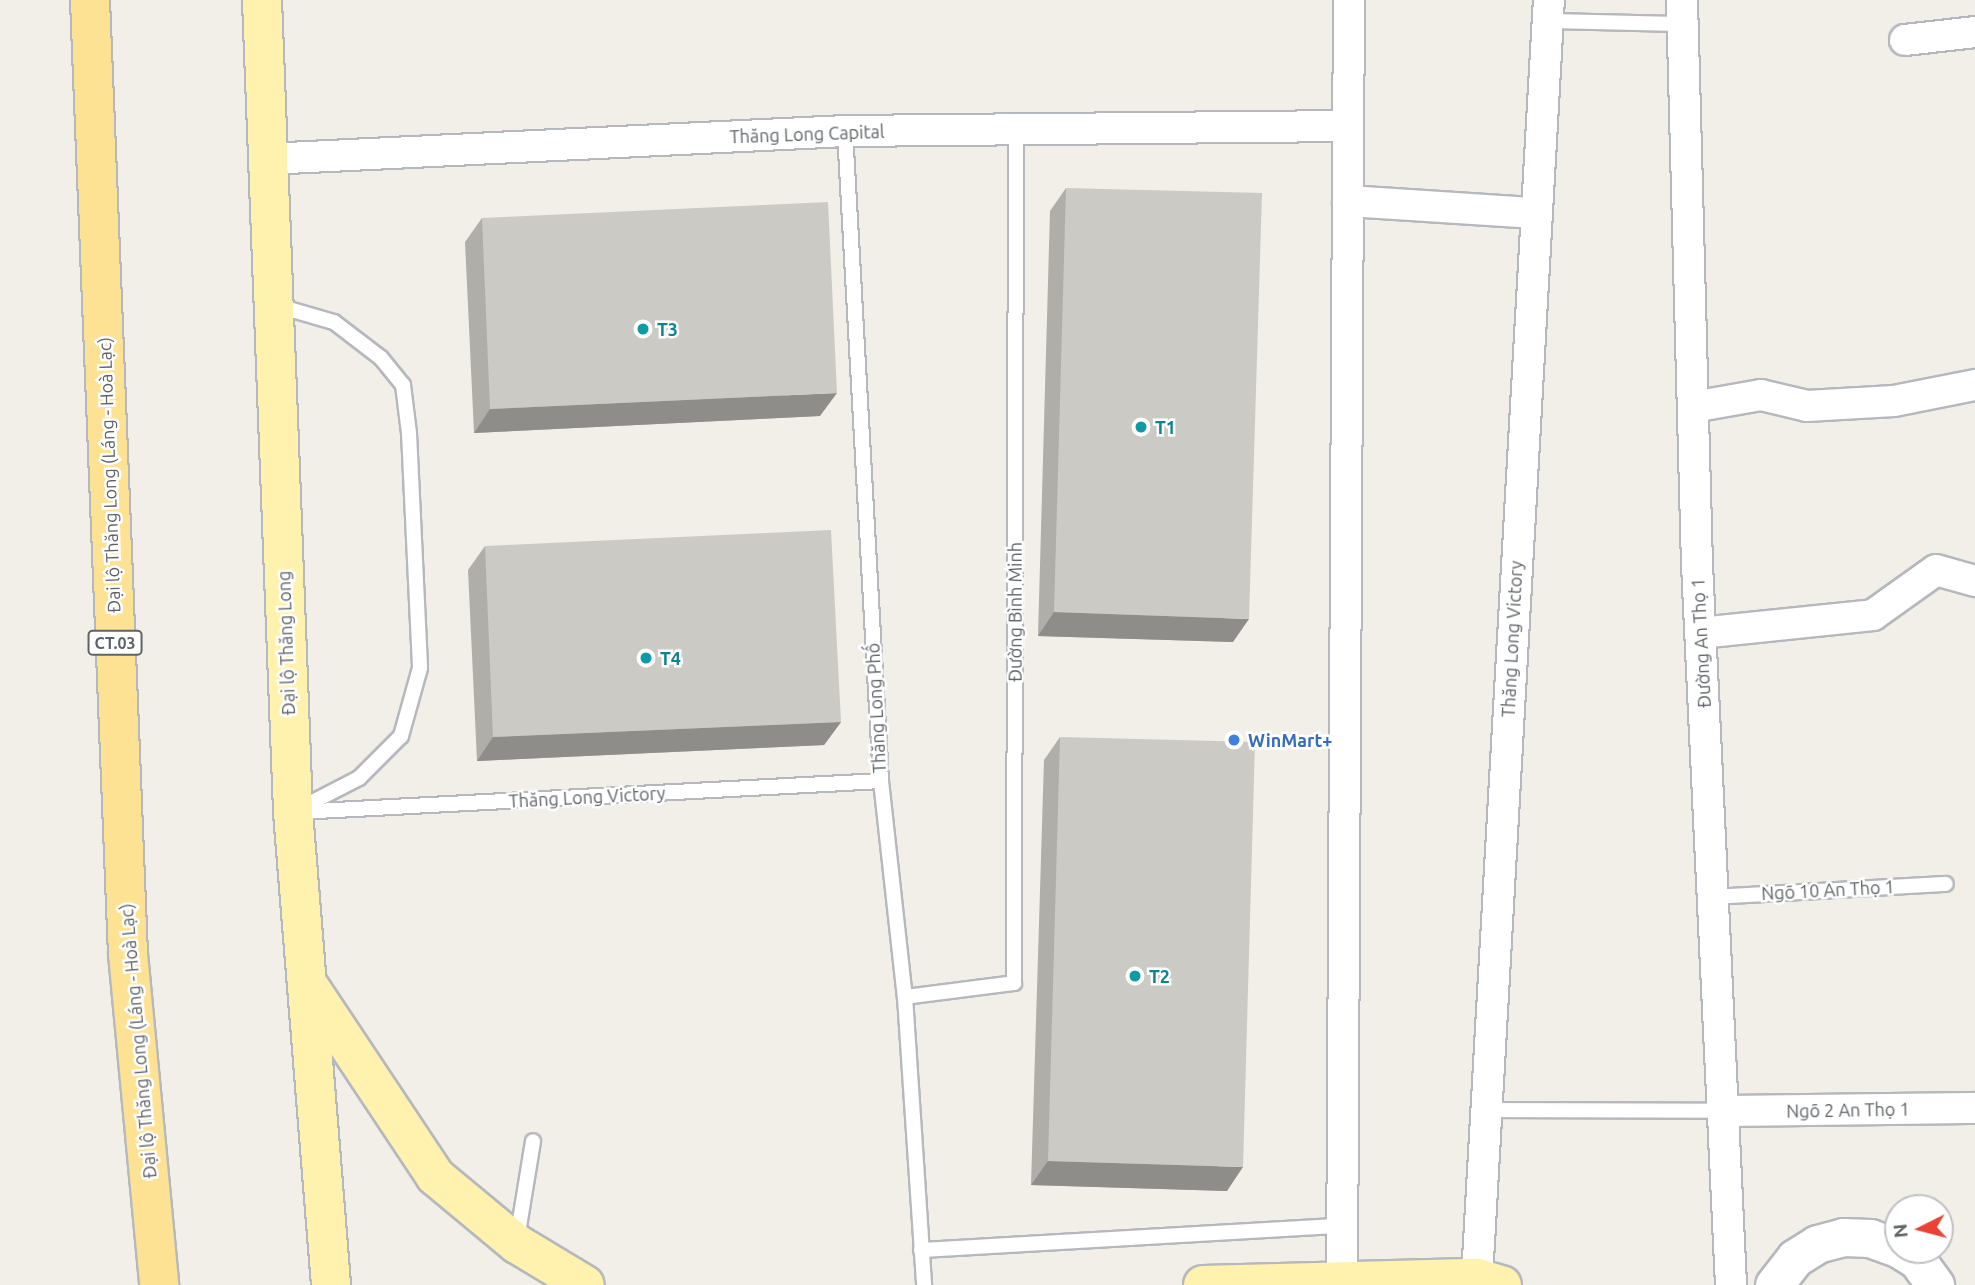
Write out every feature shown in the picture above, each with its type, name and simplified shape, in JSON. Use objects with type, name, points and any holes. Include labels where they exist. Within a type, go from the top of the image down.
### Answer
[{"type":"highway","name":"Đại lộ Thăng Long (Láng - Hoà Lạc)","points":[[90,0],[128,954],[159,1285]]},
{"type":"main road","name":"Đại lộ Thăng Long","points":[[261,0],[293,812],[331,1285]]},
{"type":"main road","points":[[305,981],[435,1176],[517,1244],[585,1285]]},
{"type":"main road","points":[[1203,1285],[1342,1280],[1490,1282]]},
{"type":"street","points":[[1342,1280],[1349,0]]},
{"type":"street","name":"Thăng Long Victory","points":[[1490,1282],[1486,1110],[1549,11]]},
{"type":"street","name":"Đường An Thọ 1","points":[[1682,12],[1710,897],[1731,1285]]},
{"type":"street","points":[[1905,40],[1975,32]]},
{"type":"street","name":"Thăng Long Capital","points":[[267,159],[845,131],[1348,126]]},
{"type":"street","points":[[1348,201],[1536,213]]},
{"type":"street","points":[[1693,407],[1761,395],[1807,406],[1894,401],[1975,385]]},
{"type":"street","points":[[1700,633],[1873,615],[1936,570],[1975,581]]},
{"type":"street","name":"Ngõ 2 An Thọ 1","points":[[1721,1111],[1975,1108]]},
{"type":"street","points":[[1774,1285],[1795,1258],[1817,1244],[1843,1237],[1870,1238],[1884,1243]]},
{"type":"street","points":[[1920,1264],[1936,1285]]},
{"type":"lane","points":[[1549,11],[1682,12]]},
{"type":"lane","name":"Đường Bình Minh","points":[[905,997],[1014,984],[1016,130]]},
{"type":"lane","name":"Thăng Long Phố","points":[[845,131],[881,781],[905,997],[924,1285]]},
{"type":"lane","points":[[273,304],[334,322],[381,358],[403,385],[409,433],[420,668],[401,736],[359,778],[293,812]]},
{"type":"lane","name":"Thăng Long Victory","points":[[293,812],[881,781]]},
{"type":"lane","name":"Ngõ 10 An Thọ 1","points":[[1710,897],[1946,884]]},
{"type":"lane","points":[[1486,1110],[1721,1111]]},
{"type":"lane","points":[[517,1244],[533,1141]]},
{"type":"lane","points":[[921,1250],[1341,1226]]},
{"type":"building","name":"T1","points":[[1066,188],[1262,193],[1249,619],[1054,612]]},
{"type":"building","name":"T3","points":[[828,202],[837,393],[490,409],[482,218]]},
{"type":"building","name":"T4","points":[[831,530],[841,722],[493,737],[485,546]]},
{"type":"building","name":"T2","points":[[1060,737],[1255,742],[1243,1167],[1048,1161]]},
{"type":"place","name":"T3","points":[[643,329]]},
{"type":"place","name":"T1","points":[[1141,427]]},
{"type":"place","name":"T4","points":[[646,658]]},
{"type":"place","name":"WinMart+","points":[[1234,740]]},
{"type":"place","name":"T2","points":[[1135,976]]}]
